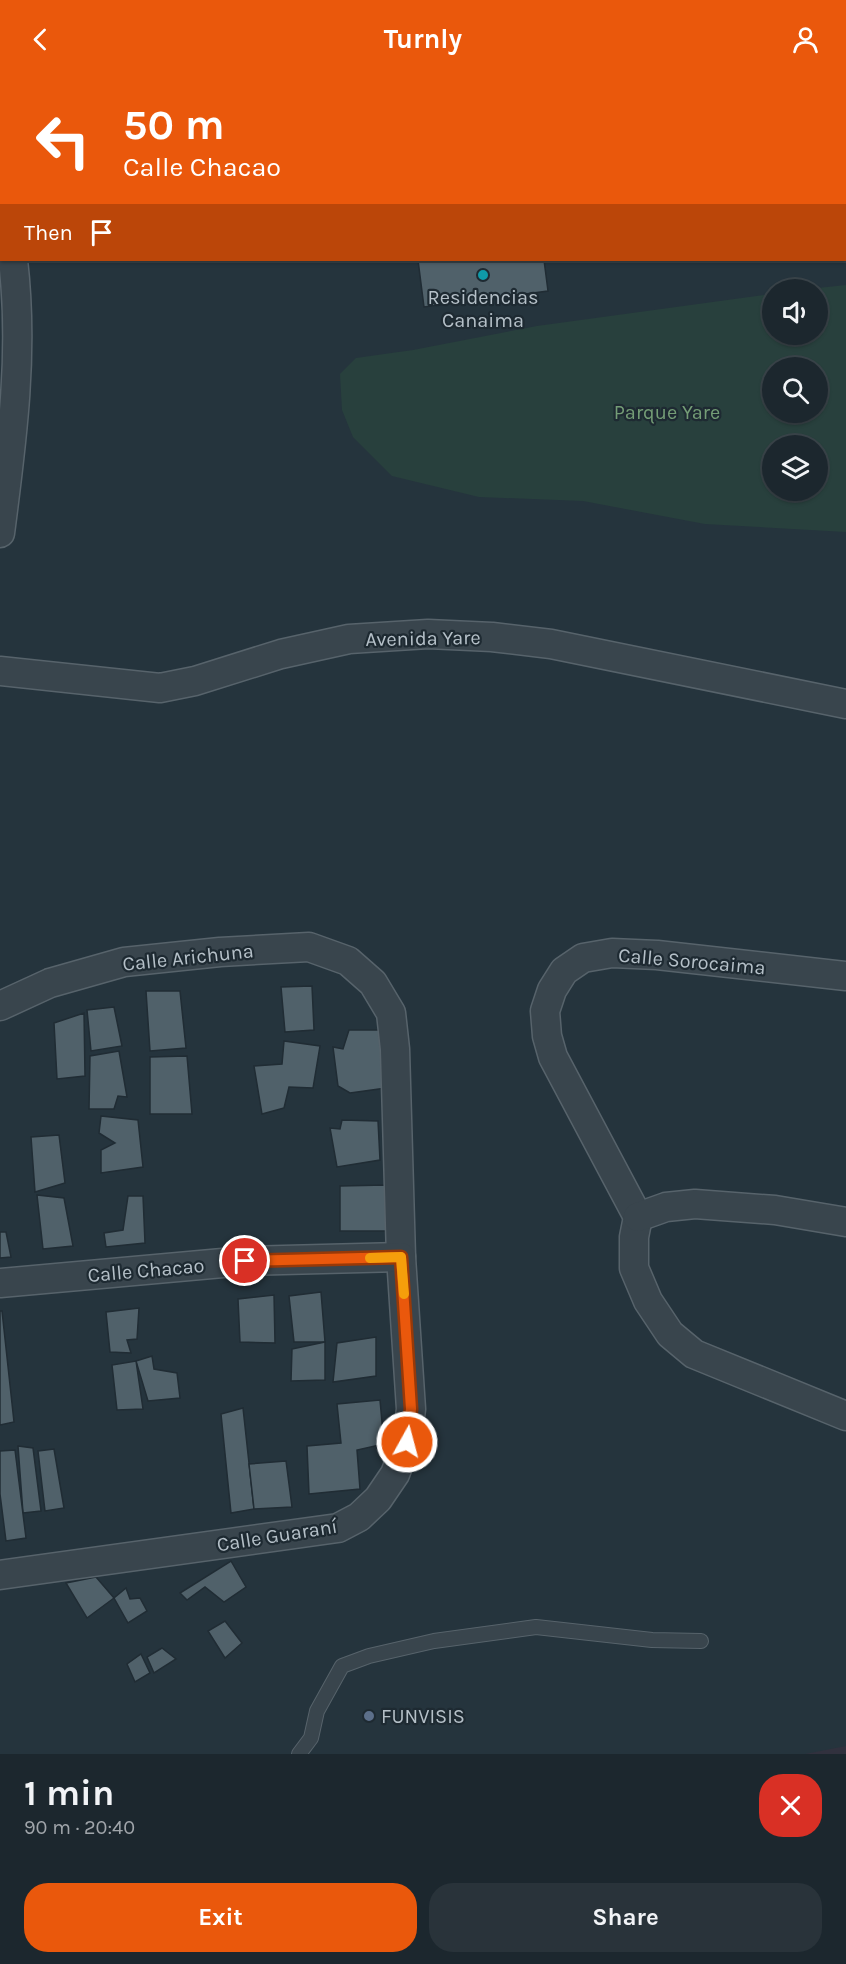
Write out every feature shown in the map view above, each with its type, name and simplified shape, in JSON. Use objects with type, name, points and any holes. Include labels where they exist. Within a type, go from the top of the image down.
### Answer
[{"type":"street","points":[[0,533],[10,461],[18,365],[9,345],[18,297],[13,261]]},
{"type":"street","name":"Avenida Yare","points":[[0,671],[160,688],[195,681],[281,654],[349,639],[428,634],[492,637],[552,644],[846,704]]},
{"type":"street","name":"Calle Arichuna","points":[[0,1006],[51,983],[124,962],[220,952],[309,947],[348,961],[373,983]]},
{"type":"street","name":"Calle Sorocaima","points":[[638,1217],[553,1057],[547,1036],[545,1011],[552,990],[564,971],[583,958],[612,953],[657,955],[846,976]]},
{"type":"street","name":"Calle Guaraní","points":[[0,1575],[338,1528],[359,1517],[378,1499],[395,1474],[407,1442],[411,1409],[401,1257],[395,1049],[391,1012],[373,983]]},
{"type":"street","points":[[846,1222],[775,1210],[695,1204],[666,1207],[638,1217],[634,1237],[634,1268],[648,1301],[670,1334],[694,1354],[846,1416]]},
{"type":"street","name":"Calle Chacao","points":[[0,1283],[245,1261],[401,1257]]},
{"type":"lane","points":[[299,1754],[310,1738],[317,1711],[342,1666],[369,1656],[434,1641],[536,1627],[652,1640],[701,1641]]},
{"type":"shaded area","points":[[846,1746],[846,1754],[805,1754]]},
{"type":"green space","name":"Parque Yare","points":[[846,285],[846,532],[705,524],[583,501],[479,497],[392,476],[353,437],[342,410],[340,374],[356,358],[413,350],[537,326],[762,295],[762,345],[828,345],[828,287]]},
{"type":"building","name":"Residencias Canaima","points":[[418,261],[544,261],[548,291],[424,307]]},
{"type":"building","points":[[312,986],[314,1030],[285,1032],[281,987]]},
{"type":"building","points":[[146,991],[180,991],[186,1048],[150,1051]]},
{"type":"building","points":[[114,1007],[122,1046],[91,1051],[87,1010]]},
{"type":"building","points":[[84,1013],[85,1076],[57,1079],[54,1023]]},
{"type":"building","points":[[349,1030],[386,1030],[386,1088],[350,1093],[338,1086],[333,1047],[343,1049]]},
{"type":"building","points":[[284,1041],[320,1046],[313,1088],[289,1087],[284,1108],[262,1114],[254,1066],[282,1064]]},
{"type":"building","points":[[119,1051],[127,1097],[118,1096],[114,1109],[89,1109],[90,1056]]},
{"type":"building","points":[[187,1056],[192,1114],[150,1114],[150,1057]]},
{"type":"building","points":[[101,1116],[138,1120],[143,1167],[101,1173],[101,1150],[115,1143],[99,1133]]},
{"type":"building","points":[[342,1120],[378,1121],[380,1160],[337,1167],[330,1128],[340,1129]]},
{"type":"building","points":[[59,1135],[65,1183],[35,1192],[31,1137]]},
{"type":"building","points":[[386,1185],[388,1231],[340,1231],[340,1186]]},
{"type":"building","points":[[37,1195],[64,1198],[73,1246],[43,1249]]},
{"type":"building","points":[[128,1196],[143,1196],[145,1243],[106,1247],[104,1233],[123,1230]]},
{"type":"building","points":[[0,1232],[6,1232],[11,1257],[0,1258]]},
{"type":"building","points":[[321,1292],[325,1342],[294,1342],[289,1296]]},
{"type":"building","points":[[274,1295],[275,1343],[240,1342],[238,1299]]},
{"type":"building","points":[[139,1308],[137,1339],[127,1340],[131,1353],[110,1352],[106,1312]]},
{"type":"building","points":[[0,1311],[2,1311],[14,1422],[0,1425]]},
{"type":"building","points":[[376,1337],[376,1376],[333,1382],[337,1343]]},
{"type":"building","points":[[325,1342],[325,1380],[291,1381],[292,1349]]},
{"type":"building","points":[[152,1356],[154,1369],[177,1373],[180,1398],[148,1401],[136,1361]]},
{"type":"building","points":[[136,1361],[143,1409],[117,1410],[112,1365]]},
{"type":"building","points":[[380,1400],[384,1444],[357,1450],[360,1489],[309,1494],[307,1446],[341,1443],[337,1404]]},
{"type":"building","points":[[243,1408],[254,1509],[231,1513],[221,1414]]},
{"type":"building","points":[[18,1446],[33,1448],[41,1511],[23,1513]]},
{"type":"building","points":[[54,1449],[64,1508],[45,1511],[38,1451]]},
{"type":"building","points":[[15,1450],[26,1538],[6,1541],[0,1494],[0,1451]]},
{"type":"building","points":[[286,1461],[292,1507],[254,1509],[249,1464]]},
{"type":"building","points":[[231,1561],[246,1587],[224,1602],[205,1587],[187,1600],[180,1593]]},
{"type":"building","points":[[96,1577],[114,1598],[87,1618],[66,1583]]},
{"type":"building","points":[[126,1588],[130,1599],[140,1598],[147,1611],[128,1623],[114,1598]]},
{"type":"building","points":[[225,1621],[242,1643],[225,1658],[208,1631]]},
{"type":"building","points":[[162,1648],[176,1659],[154,1673],[147,1657]]},
{"type":"building","points":[[141,1654],[150,1673],[135,1682],[127,1664]]},
{"type":"slow traffic","points":[[370,1258],[401,1257],[404,1294]]},
{"type":"place","name":"Residencias Canaima","points":[[483,275]]},
{"type":"place","name":"FUNVISIS","points":[[369,1716]]},
{"type":"route","points":[[245,1261],[401,1257],[411,1409],[407,1442]]}]
